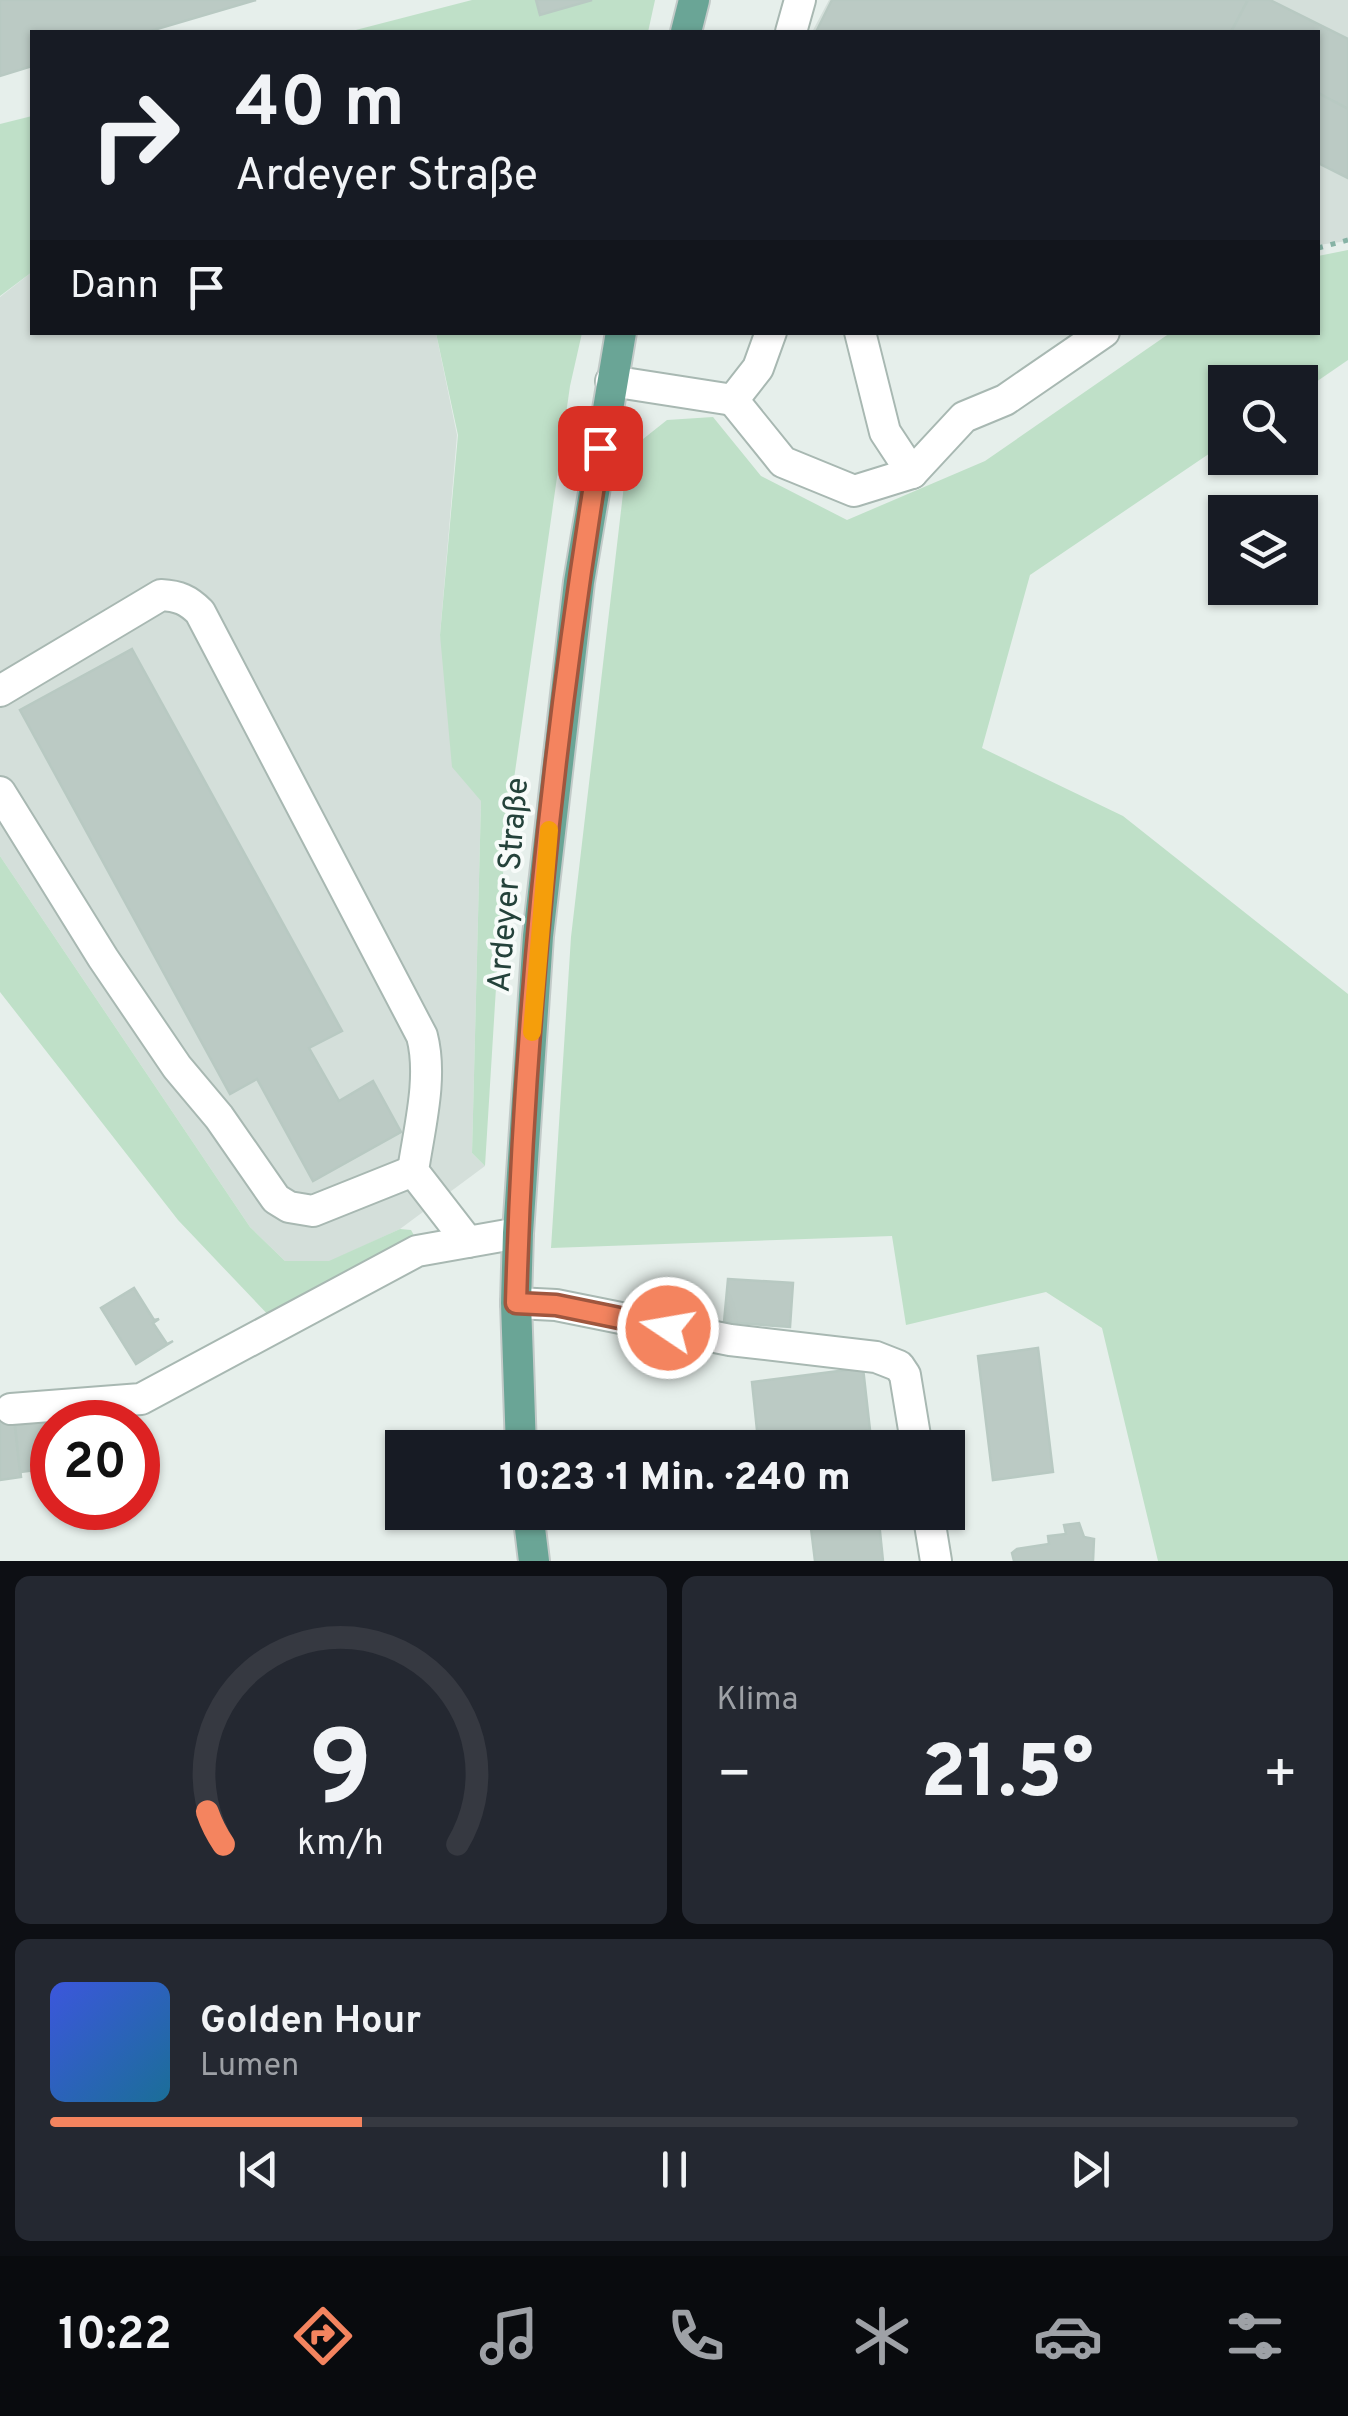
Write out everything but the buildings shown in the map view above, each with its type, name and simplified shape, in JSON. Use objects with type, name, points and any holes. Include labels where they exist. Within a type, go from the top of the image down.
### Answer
[{"type":"main road","points":[[686,30],[694,0]]},
{"type":"main road","name":"Ardeyer Straße","points":[[520,1430],[518,1233],[538,936],[579,582],[620,335]]},
{"type":"main road","points":[[530,1530],[534,1561]]},
{"type":"lane","points":[[792,30],[800,0]]},
{"type":"lane","points":[[733,400],[758,368],[770,335]]},
{"type":"lane","points":[[861,335],[886,432],[912,473]]},
{"type":"lane","points":[[611,381],[733,400],[782,462],[854,491],[912,473],[964,416],[1005,400],[1100,335]]},
{"type":"lane","points":[[0,690],[161,595],[189,601],[200,612],[422,1036],[426,1070],[414,1171],[468,1242]]},
{"type":"lane","points":[[0,792],[103,958],[276,1199],[289,1207],[313,1211],[414,1171]]},
{"type":"lane","points":[[11,1410],[140,1399],[417,1251],[518,1233]]},
{"type":"lane","points":[[516,1303],[556,1305],[730,1340],[876,1357],[898,1366],[905,1375],[914,1430]]},
{"type":"lane","points":[[931,1530],[936,1561]]},
{"type":"path","points":[[1320,247],[1348,240]]},
{"type":"shaded area","points":[[829,0],[1348,0],[1348,241],[1320,245],[1320,30],[813,30]]},
{"type":"shaded area","points":[[30,274],[30,335],[436,335],[457,435],[440,635],[481,801],[472,1153],[485,1166],[400,1229],[329,1262],[285,1261],[250,1227],[0,856],[0,297]]},
{"type":"green space","points":[[472,0],[655,0],[648,30],[356,30]]},
{"type":"green space","points":[[30,116],[30,274],[0,296],[0,124]]},
{"type":"green space","points":[[1348,250],[1348,360],[1318,381],[1318,365],[1208,365],[1208,455],[1030,575],[982,748],[1123,816],[1348,994],[1348,1561],[1158,1561],[1102,1328],[1046,1292],[906,1325],[892,1236],[551,1248],[571,937],[628,451],[667,420],[713,417],[761,476],[847,520],[985,461],[1167,335],[1320,335],[1320,256]]},
{"type":"green space","points":[[436,335],[582,335],[570,386],[505,842],[485,1166],[472,1153],[481,801],[452,767],[440,635],[458,435]]},
{"type":"green space","points":[[0,856],[250,1227],[285,1261],[329,1261],[400,1229],[411,1230],[415,1237],[273,1320],[178,1220],[0,992]]},
{"type":"slow traffic","points":[[532,1032],[549,830]]},
{"type":"route","points":[[600,448],[579,582],[538,936],[516,1303],[556,1305],[668,1328]]}]
